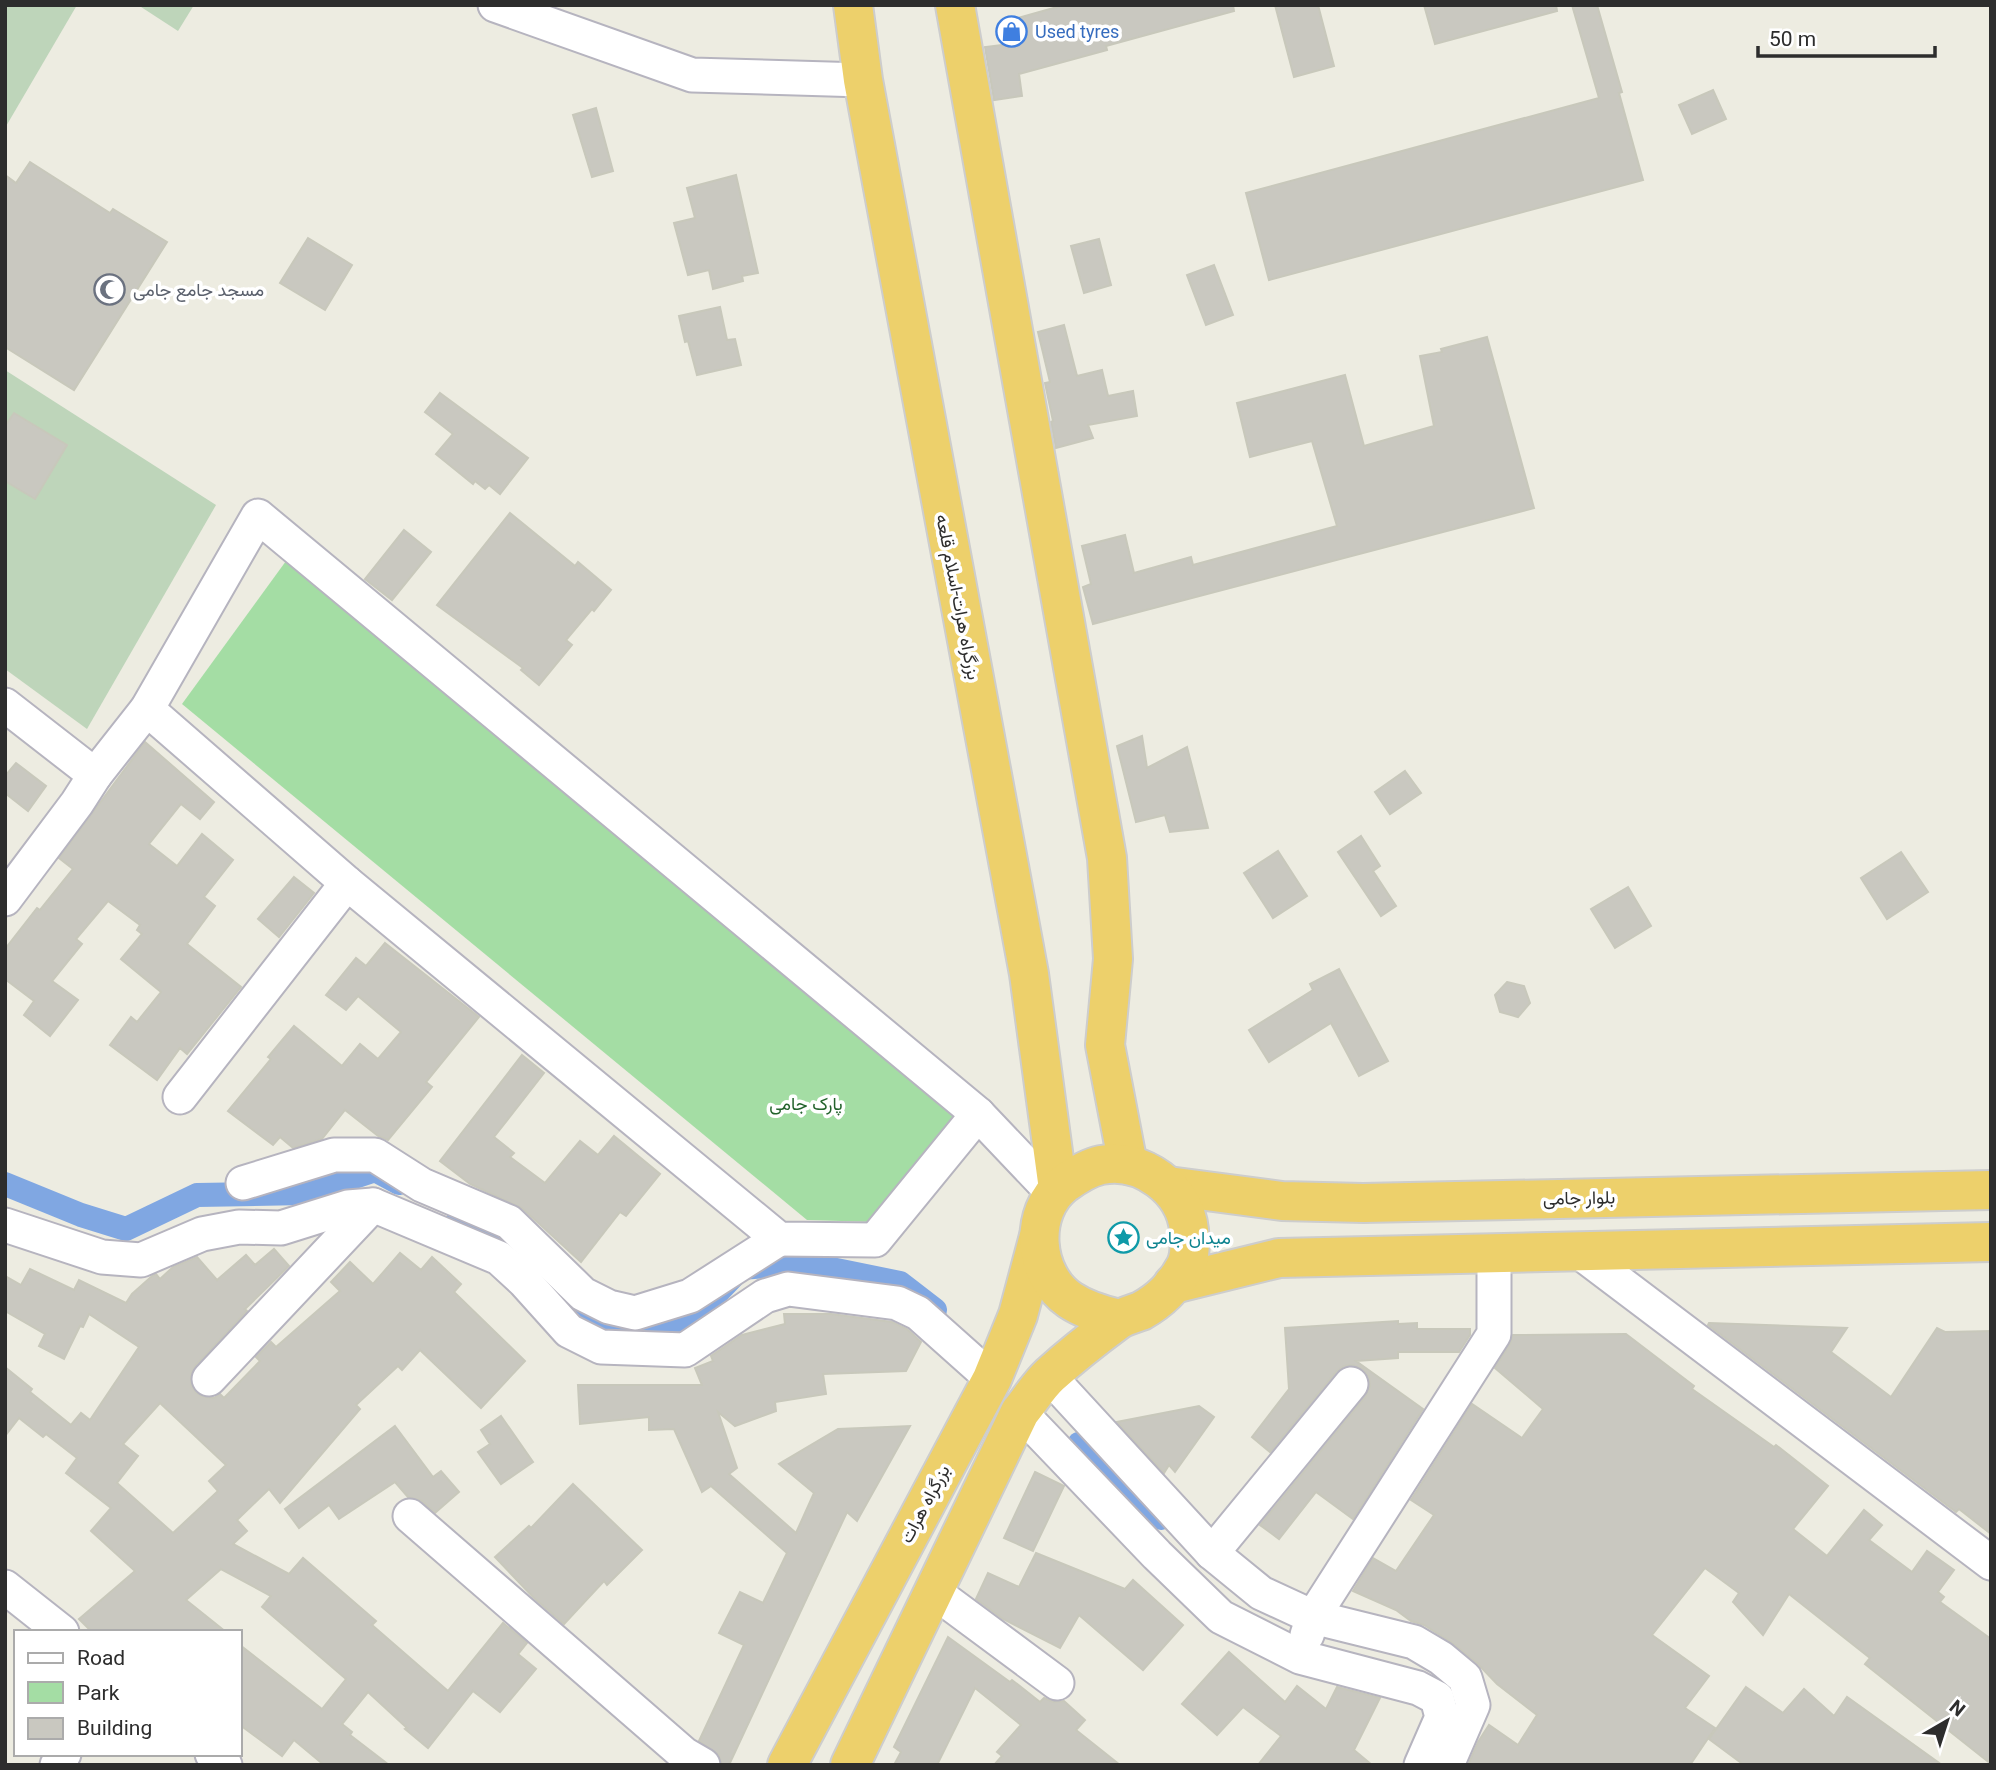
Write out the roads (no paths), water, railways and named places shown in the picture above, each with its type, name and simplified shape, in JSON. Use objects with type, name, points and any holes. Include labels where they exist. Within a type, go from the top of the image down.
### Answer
[{"type":"highway","name":"بزرگراه هرات-اسلام قلعه","points":[[853,5],[863,80],[1029,974],[1056,1191]]},
{"type":"highway","points":[[955,5],[1107,858],[1112,960],[1105,1045],[1128,1165]]},
{"type":"highway","points":[[850,1765],[1020,1412],[1049,1376],[1119,1320],[1160,1301],[1186,1265],[1191,1244],[1189,1223],[1181,1203],[1168,1186],[1149,1172],[1128,1165],[1102,1165],[1079,1173],[1056,1191],[1044,1213],[1039,1234],[1042,1259],[1051,1281],[1068,1299],[1089,1311],[1119,1320]]},
{"type":"highway","name":"بلوار جامی","points":[[1168,1186],[1282,1201],[1363,1203],[1991,1190]]},
{"type":"highway","name":"بزرگراه هرات","points":[[787,1765],[992,1379],[1018,1315],[1039,1234]]},
{"type":"highway","points":[[1173,1284],[1279,1258],[1991,1241]]},
{"type":"street","points":[[495,5],[692,75],[863,80]]},
{"type":"street","points":[[5,899],[95,775],[147,709],[258,516],[978,1114],[1056,1191]]},
{"type":"street","points":[[5,705],[95,775]]},
{"type":"street","points":[[147,709],[347,883],[779,1239]]},
{"type":"street","points":[[180,1097],[347,883]]},
{"type":"street","points":[[243,1183],[334,1155],[375,1156],[422,1185],[509,1222],[583,1294],[609,1307],[635,1313],[690,1296],[779,1239],[875,1240],[978,1114]]},
{"type":"street","points":[[5,1225],[102,1257],[141,1260],[202,1234],[239,1227],[281,1228],[348,1207],[373,1205],[499,1258],[524,1280],[569,1331],[601,1347],[685,1350],[765,1296],[788,1289],[897,1303],[918,1313],[992,1379]]},
{"type":"street","points":[[209,1379],[373,1205]]},
{"type":"street","points":[[1578,1251],[1991,1563]]},
{"type":"street","points":[[1300,1657],[1312,1617],[1494,1334],[1494,1253]]},
{"type":"street","points":[[1049,1376],[1212,1553],[1261,1593],[1312,1617],[1414,1642],[1441,1658],[1465,1678],[1473,1705],[1447,1765]]},
{"type":"street","points":[[1212,1553],[1351,1384]]},
{"type":"street","points":[[1020,1412],[1157,1555],[1221,1617],[1300,1657],[1418,1688],[1437,1698],[1442,1717],[1422,1765]]},
{"type":"street","points":[[410,1516],[684,1754],[703,1765]]},
{"type":"street","points":[[5,1587],[59,1630]]},
{"type":"street","points":[[933,1591],[1058,1683]]},
{"type":"waterway","points":[[5,1184],[81,1215],[126,1229],[197,1195],[306,1193],[375,1170],[399,1183]]},
{"type":"waterway","points":[[459,1216],[508,1242],[567,1305],[625,1327],[693,1318],[741,1268],[802,1263],[900,1283],[935,1310]]},
{"type":"waterway","points":[[1079,1444],[1161,1518]]},
{"type":"place","name":"Used tyres","points":[[1012,32]]},
{"type":"place","name":"مسجد جامع جامی","points":[[110,290]]},
{"type":"place","name":"میدان جامی","points":[[1123,1238]]},
{"type":"park label","name":"پارک جامی","points":[[806,1104]]}]
